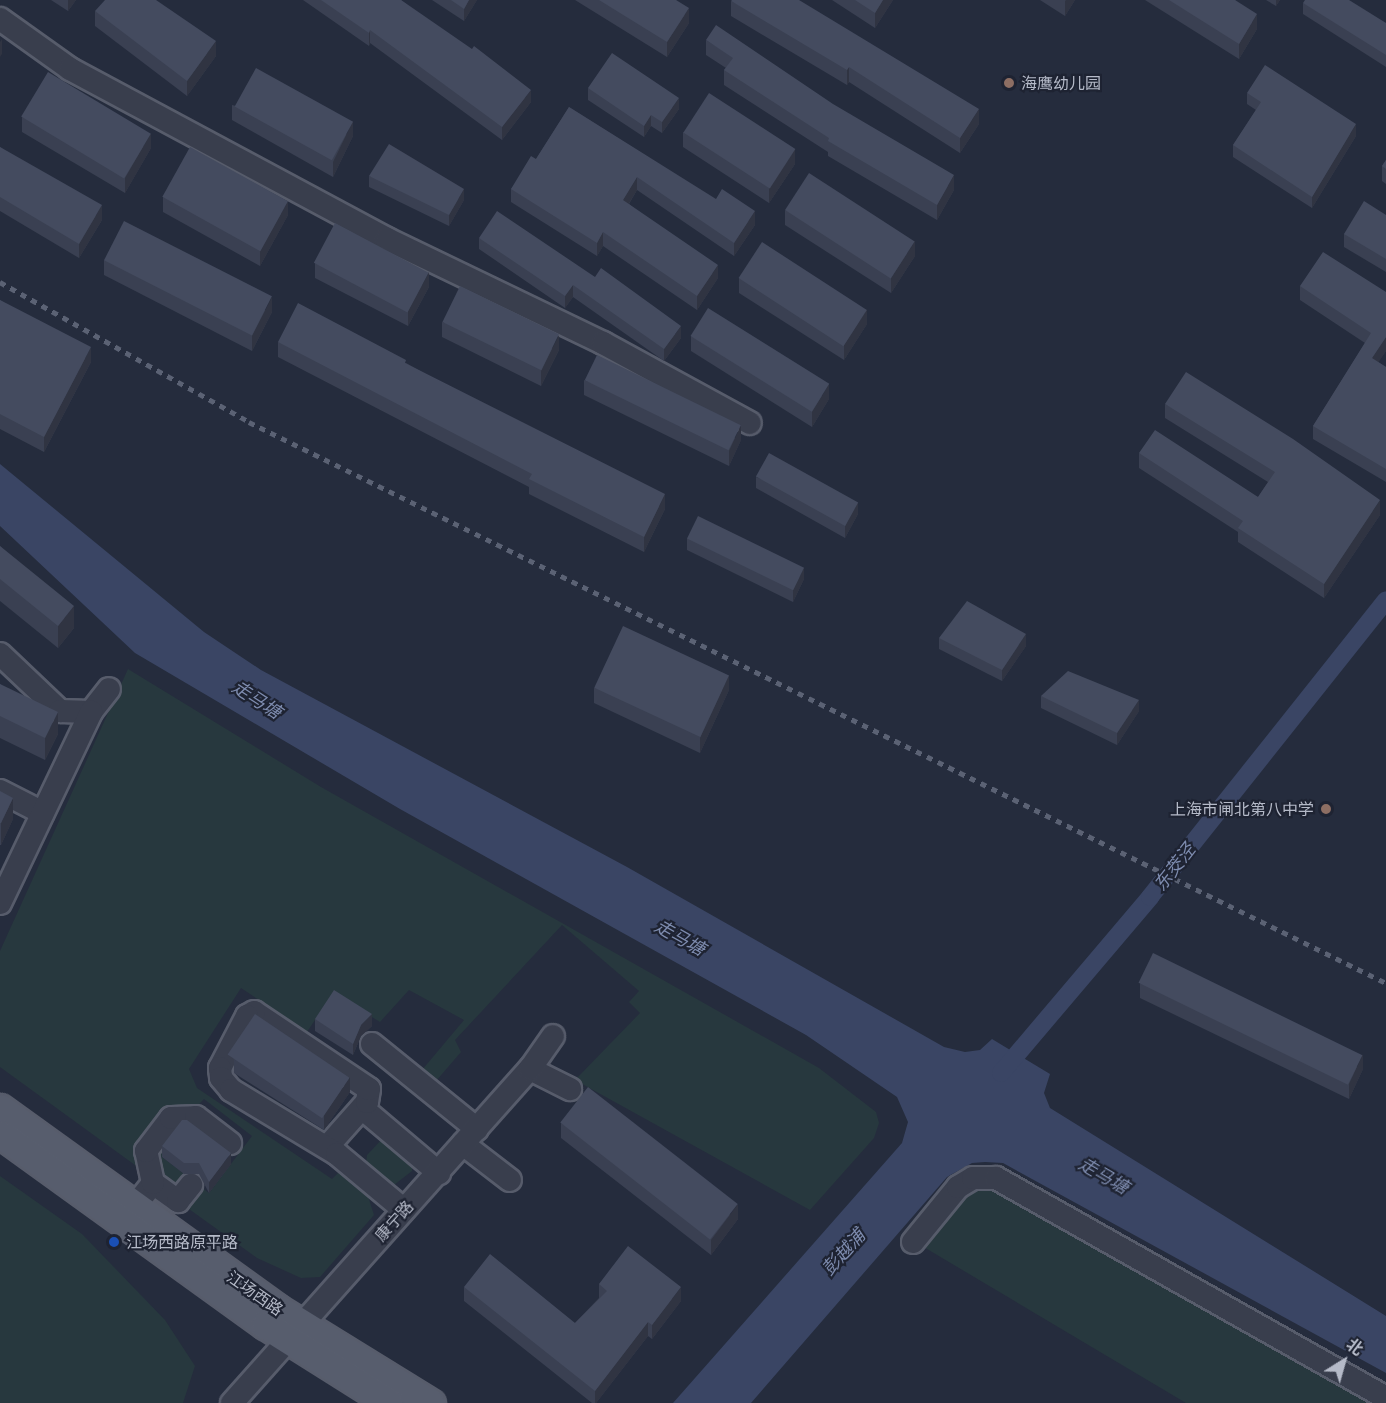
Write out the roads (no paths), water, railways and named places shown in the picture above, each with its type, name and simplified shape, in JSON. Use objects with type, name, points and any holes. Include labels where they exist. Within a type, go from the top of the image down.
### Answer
[{"type":"main road","name":"江场西路","points":[[0,1108],[135,1206],[293,1332],[388,1403]]},
{"type":"main road","name":"江场西路","points":[[0,1134],[293,1332],[431,1403]]},
{"type":"street","points":[[0,19],[70,69],[112,92],[387,239],[603,342],[750,423]]},
{"type":"street","points":[[0,654],[60,711],[91,712]]},
{"type":"street","points":[[2,895],[91,712],[109,689]]},
{"type":"street","points":[[0,791],[43,813]]},
{"type":"street","points":[[327,1147],[362,1108],[369,1096],[364,1083],[264,1016],[254,1012],[247,1016],[220,1068],[221,1078],[241,1096],[318,1145],[327,1147],[404,1209]]},
{"type":"street","name":"康宁路","points":[[232,1403],[293,1332],[531,1069],[553,1036]]},
{"type":"street","points":[[372,1044],[470,1136],[510,1180]]},
{"type":"street","points":[[531,1069],[570,1089]]},
{"type":"street","points":[[362,1108],[439,1173]]},
{"type":"street","points":[[191,1185],[178,1201],[153,1183],[146,1151],[171,1118],[196,1117],[230,1143]]},
{"type":"street","points":[[914,1242],[958,1187],[973,1178],[996,1178],[1386,1398]]},
{"type":"street","points":[[135,1206],[153,1183]]},
{"type":"water","points":[[0,464],[204,632],[261,670],[627,867],[944,1047],[965,1052],[980,1050],[992,1039],[1050,1074],[1044,1093],[1050,1108],[1386,1316],[1386,1373],[1003,1163],[985,1162],[972,1163],[947,1177],[751,1403],[673,1403],[902,1143],[908,1122],[897,1097],[806,1035],[400,809],[135,653],[0,526]]},
{"type":"waterway","name":"东茭泾","points":[[1001,1073],[1150,897],[1386,600]]},
{"type":"railway","points":[[0,282],[249,422],[1386,983]]},
{"type":"place","name":"海鹰幼儿园","points":[[1009,83]]},
{"type":"place","name":"上海市闸北第八中学","points":[[1326,809]]},
{"type":"place","name":"江场西路原平路","points":[[114,1242]]},
{"type":"water label","name":"走马塘","points":[[257,699]]},
{"type":"water label","name":"走马塘","points":[[680,937]]},
{"type":"water label","name":"走马塘","points":[[1104,1175]]},
{"type":"water label","name":"彭越浦","points":[[843,1252]]}]
